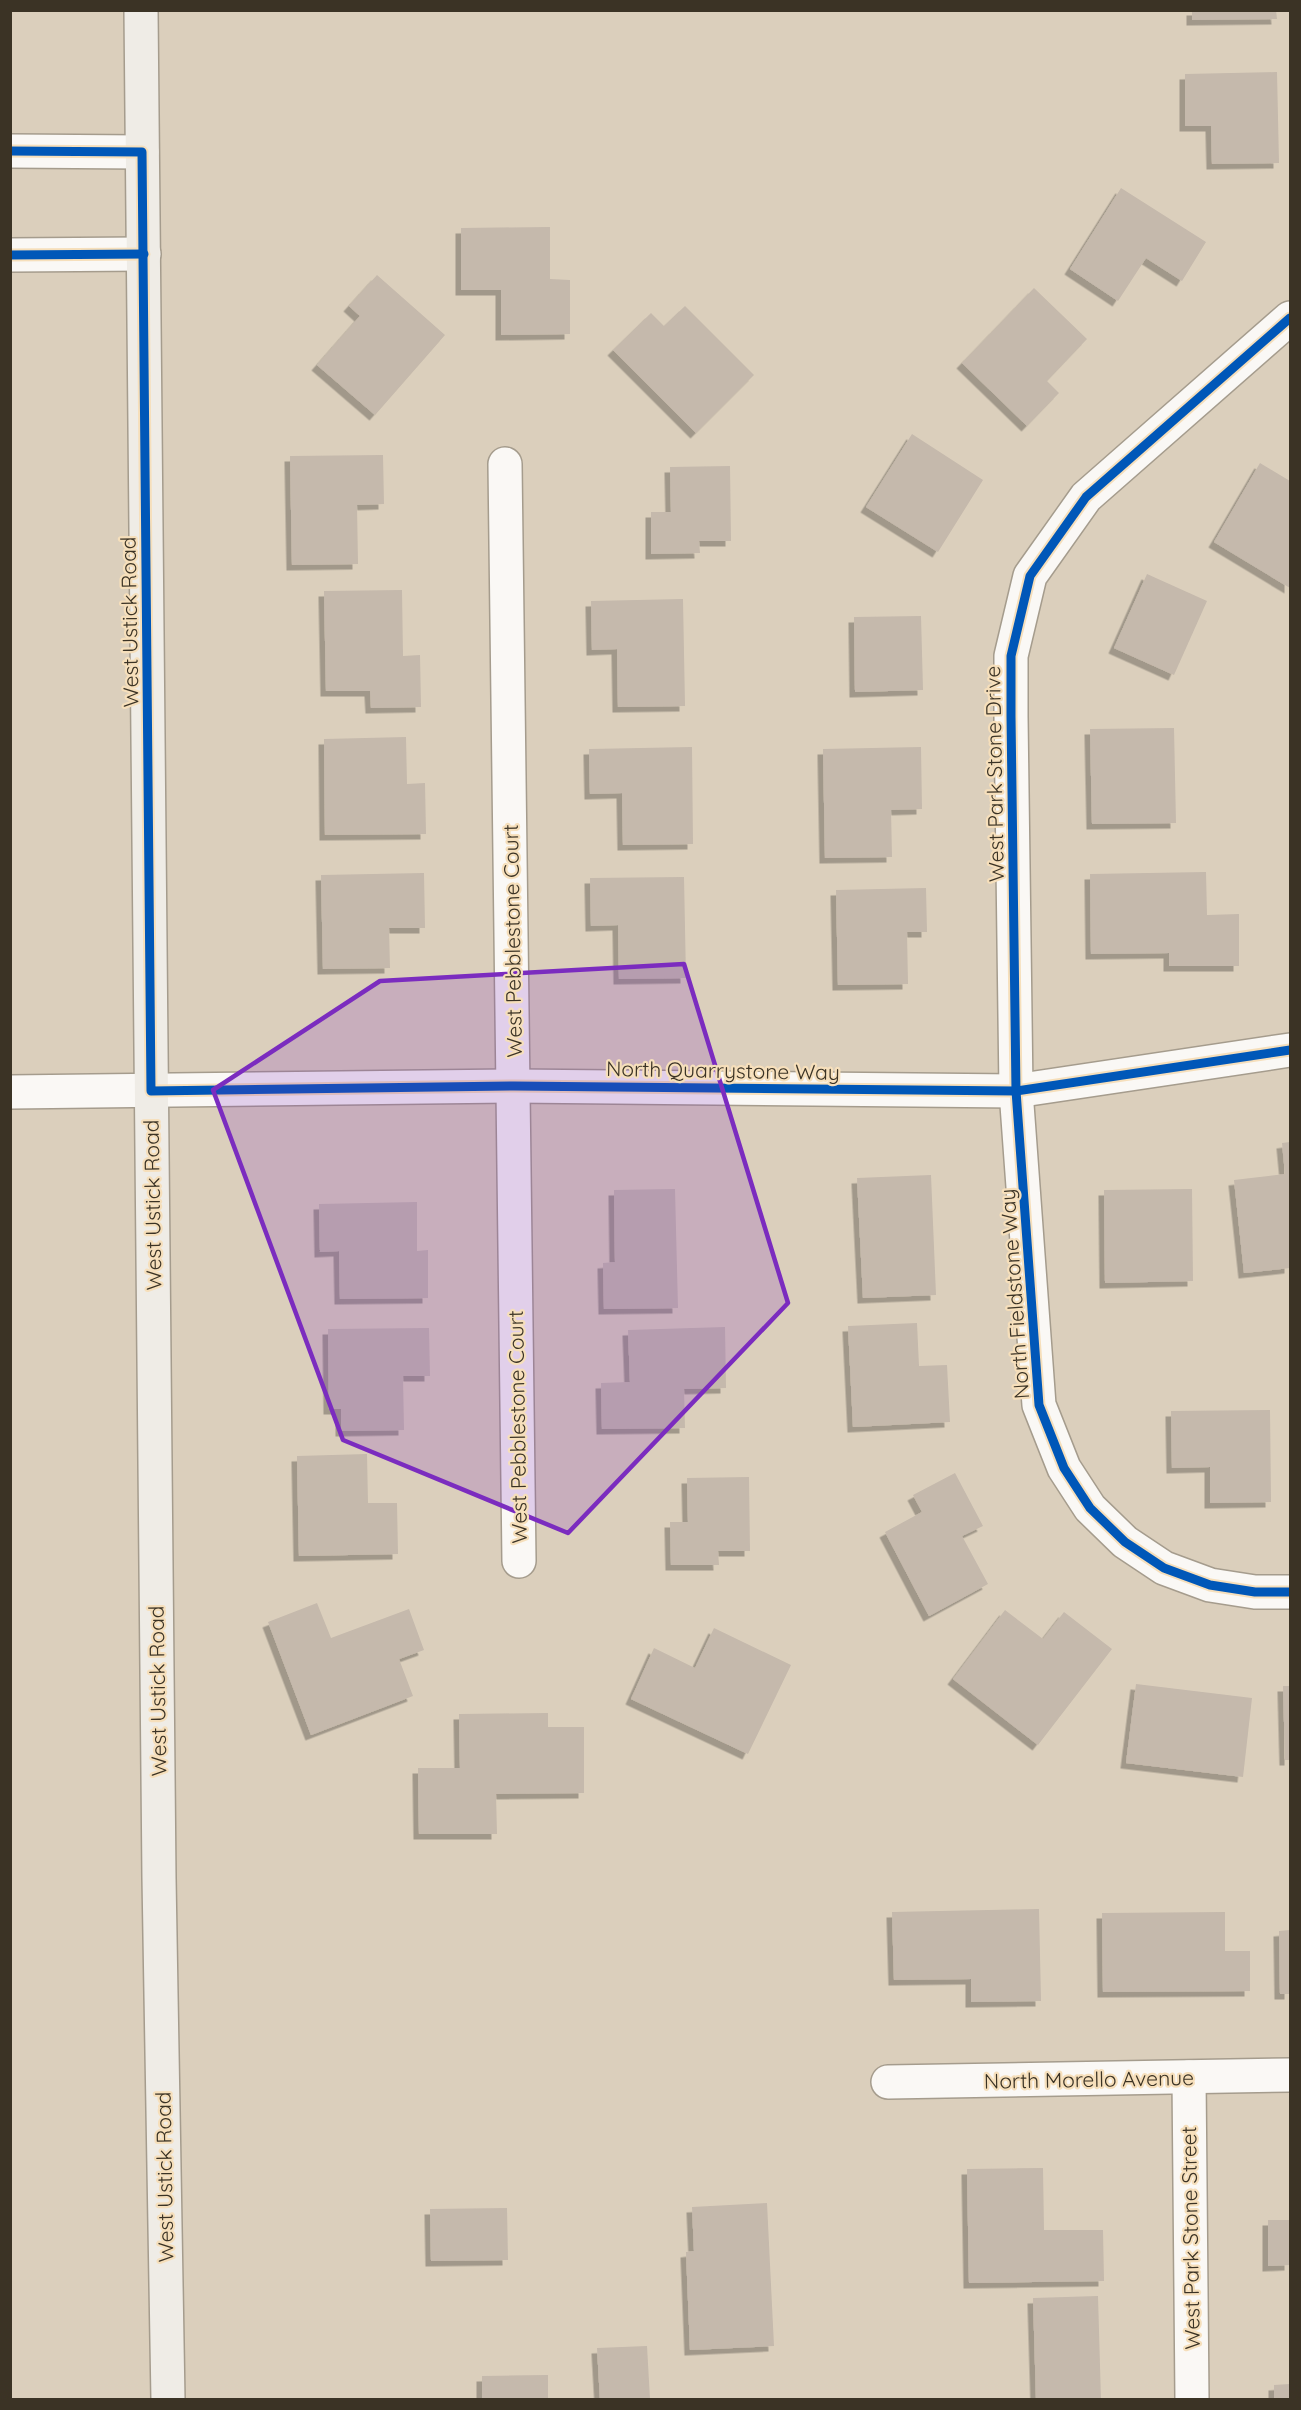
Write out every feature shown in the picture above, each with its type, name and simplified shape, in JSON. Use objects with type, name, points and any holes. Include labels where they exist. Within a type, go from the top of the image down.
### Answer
[{"type":"main road","name":"West Ustick Road","points":[[141,10],[159,1867],[168,2400]]},
{"type":"street","points":[[10,151],[142,152]]},
{"type":"street","points":[[10,255],[144,254]]},
{"type":"street","name":"West Park Stone Drive","points":[[1016,1091],[1011,656],[1030,576],[1086,497],[1290,318]]},
{"type":"street","name":"West Pebblestone Court","points":[[505,464],[519,1561]]},
{"type":"street","name":"North Quarrystone Way","points":[[10,1092],[514,1086],[1016,1091],[1290,1050]]},
{"type":"street","name":"North Fieldstone Way","points":[[1016,1091],[1040,1405],[1064,1468],[1090,1508],[1125,1542],[1164,1568],[1210,1585],[1255,1592],[1290,1592]]},
{"type":"street","name":"North Morello Avenue","points":[[888,2082],[1290,2075]]},
{"type":"street","name":"West Park Stone Street","points":[[1189,2077],[1192,2400]]},
{"type":"highlighted area","points":[[684,964],[788,1303],[568,1533],[343,1440],[213,1090],[380,981]]},
{"type":"building","points":[[1192,10],[1276,10],[1277,19],[1192,20]]},
{"type":"building","points":[[1277,72],[1279,163],[1212,164],[1211,126],[1185,126],[1185,74]]},
{"type":"building","points":[[1121,188],[1206,242],[1182,281],[1146,258],[1118,301],[1070,269]]},
{"type":"building","points":[[550,227],[550,279],[570,280],[570,334],[501,335],[501,290],[461,290],[461,228]]},
{"type":"building","points":[[377,275],[445,335],[375,415],[317,365],[360,316],[349,306]]},
{"type":"building","points":[[1034,288],[1087,339],[1047,381],[1059,393],[1027,426],[962,363]]},
{"type":"building","points":[[685,306],[754,375],[696,433],[613,350],[651,313],[664,326]]},
{"type":"building","points":[[912,434],[983,480],[938,552],[866,507]]},
{"type":"building","points":[[383,455],[384,504],[357,505],[358,564],[292,565],[290,456]]},
{"type":"building","points":[[1260,463],[1290,481],[1290,588],[1214,542]]},
{"type":"building","points":[[730,466],[731,541],[699,541],[700,553],[651,554],[651,512],[671,512],[670,467]]},
{"type":"building","points":[[1147,574],[1207,601],[1174,675],[1114,648]]},
{"type":"building","points":[[402,590],[403,656],[420,655],[421,707],[371,708],[370,691],[326,691],[324,591]]},
{"type":"building","points":[[683,599],[685,706],[618,707],[617,649],[592,650],[591,601]]},
{"type":"building","points":[[921,616],[923,690],[855,692],[854,617]]},
{"type":"building","points":[[1174,728],[1176,823],[1092,824],[1090,729]]},
{"type":"building","points":[[406,737],[407,784],[425,783],[426,834],[325,835],[324,739]]},
{"type":"building","points":[[692,747],[693,844],[623,845],[622,793],[590,794],[589,749]]},
{"type":"building","points":[[921,747],[922,809],[891,810],[892,857],[825,858],[823,749]]},
{"type":"building","points":[[1206,872],[1207,915],[1239,914],[1239,966],[1169,966],[1169,953],[1091,954],[1090,874]]},
{"type":"building","points":[[424,873],[425,928],[389,928],[390,968],[323,969],[321,875]]},
{"type":"building","points":[[684,877],[686,978],[619,979],[618,925],[591,926],[590,878]]},
{"type":"building","points":[[926,888],[927,932],[907,932],[908,984],[838,985],[836,890]]},
{"type":"building","points":[[1290,1142],[1290,1268],[1244,1273],[1234,1180],[1285,1174],[1282,1143]]},
{"type":"building","points":[[931,1175],[936,1295],[863,1298],[857,1178]]},
{"type":"building","points":[[675,1189],[678,1308],[604,1309],[603,1263],[615,1262],[614,1190]]},
{"type":"building","points":[[1192,1189],[1193,1281],[1105,1283],[1104,1190]]},
{"type":"building","points":[[417,1202],[417,1251],[428,1250],[428,1298],[340,1299],[339,1251],[320,1252],[319,1204]]},
{"type":"building","points":[[917,1323],[919,1366],[947,1365],[950,1422],[853,1427],[848,1326]]},
{"type":"building","points":[[725,1327],[726,1388],[684,1389],[685,1428],[602,1429],[601,1383],[630,1382],[628,1330]]},
{"type":"building","points":[[429,1328],[430,1376],[403,1376],[404,1430],[341,1431],[341,1409],[329,1409],[328,1329]]},
{"type":"building","points":[[1270,1410],[1271,1502],[1210,1503],[1210,1467],[1172,1468],[1171,1411]]},
{"type":"building","points":[[367,1454],[368,1503],[397,1503],[398,1554],[299,1556],[297,1456]]},
{"type":"building","points":[[955,1473],[983,1526],[962,1536],[988,1584],[929,1616],[885,1532],[922,1512],[913,1495]]},
{"type":"building","points":[[749,1477],[750,1551],[718,1551],[719,1565],[671,1565],[670,1522],[688,1522],[687,1478]]},
{"type":"building","points":[[317,1603],[331,1638],[409,1609],[424,1650],[399,1659],[413,1696],[311,1735],[268,1622]]},
{"type":"building","points":[[1005,1610],[1043,1639],[1064,1612],[1112,1649],[1038,1745],[953,1679]]},
{"type":"building","points":[[714,1628],[791,1665],[748,1754],[631,1699],[654,1648],[695,1668]]},
{"type":"building","points":[[1136,1684],[1252,1698],[1243,1777],[1126,1763]]},
{"type":"building","points":[[1283,1686],[1290,1686],[1290,1760],[1285,1760]]},
{"type":"building","points":[[548,1713],[548,1727],[584,1727],[584,1793],[496,1794],[497,1834],[419,1834],[418,1768],[460,1768],[459,1714]]},
{"type":"building","points":[[1039,1909],[1041,2001],[971,2002],[971,1979],[894,1980],[892,1912]]},
{"type":"building","points":[[1225,1912],[1225,1951],[1250,1951],[1250,1991],[1103,1992],[1102,1913]]},
{"type":"building","points":[[1290,1930],[1290,1994],[1280,1994],[1279,1931]]},
{"type":"building","points":[[1043,2168],[1044,2230],[1103,2230],[1104,2281],[969,2283],[967,2169]]},
{"type":"building","points":[[767,2203],[774,2346],[690,2350],[686,2252],[694,2251],[692,2207]]},
{"type":"building","points":[[507,2208],[508,2260],[431,2261],[430,2209]]},
{"type":"building","points":[[1268,2220],[1290,2220],[1290,2265],[1268,2266]]},
{"type":"building","points":[[1098,2296],[1101,2400],[1036,2400],[1033,2298]]},
{"type":"building","points":[[647,2346],[650,2399],[600,2400],[597,2348]]},
{"type":"building","points":[[548,2375],[548,2400],[482,2400],[482,2376]]},
{"type":"building","points":[[1290,2384],[1290,2400],[1274,2400],[1274,2385]]},
{"type":"cycle path","points":[[10,151],[142,152],[151,1091],[514,1086],[1016,1091],[1290,1050]]},
{"type":"cycle path","points":[[10,255],[144,254]]},
{"type":"cycle path","points":[[1290,318],[1086,497],[1030,576],[1011,656],[1016,1091],[1039,1405],[1064,1468],[1090,1508],[1125,1542],[1164,1568],[1210,1585],[1255,1592],[1290,1592]]}]
